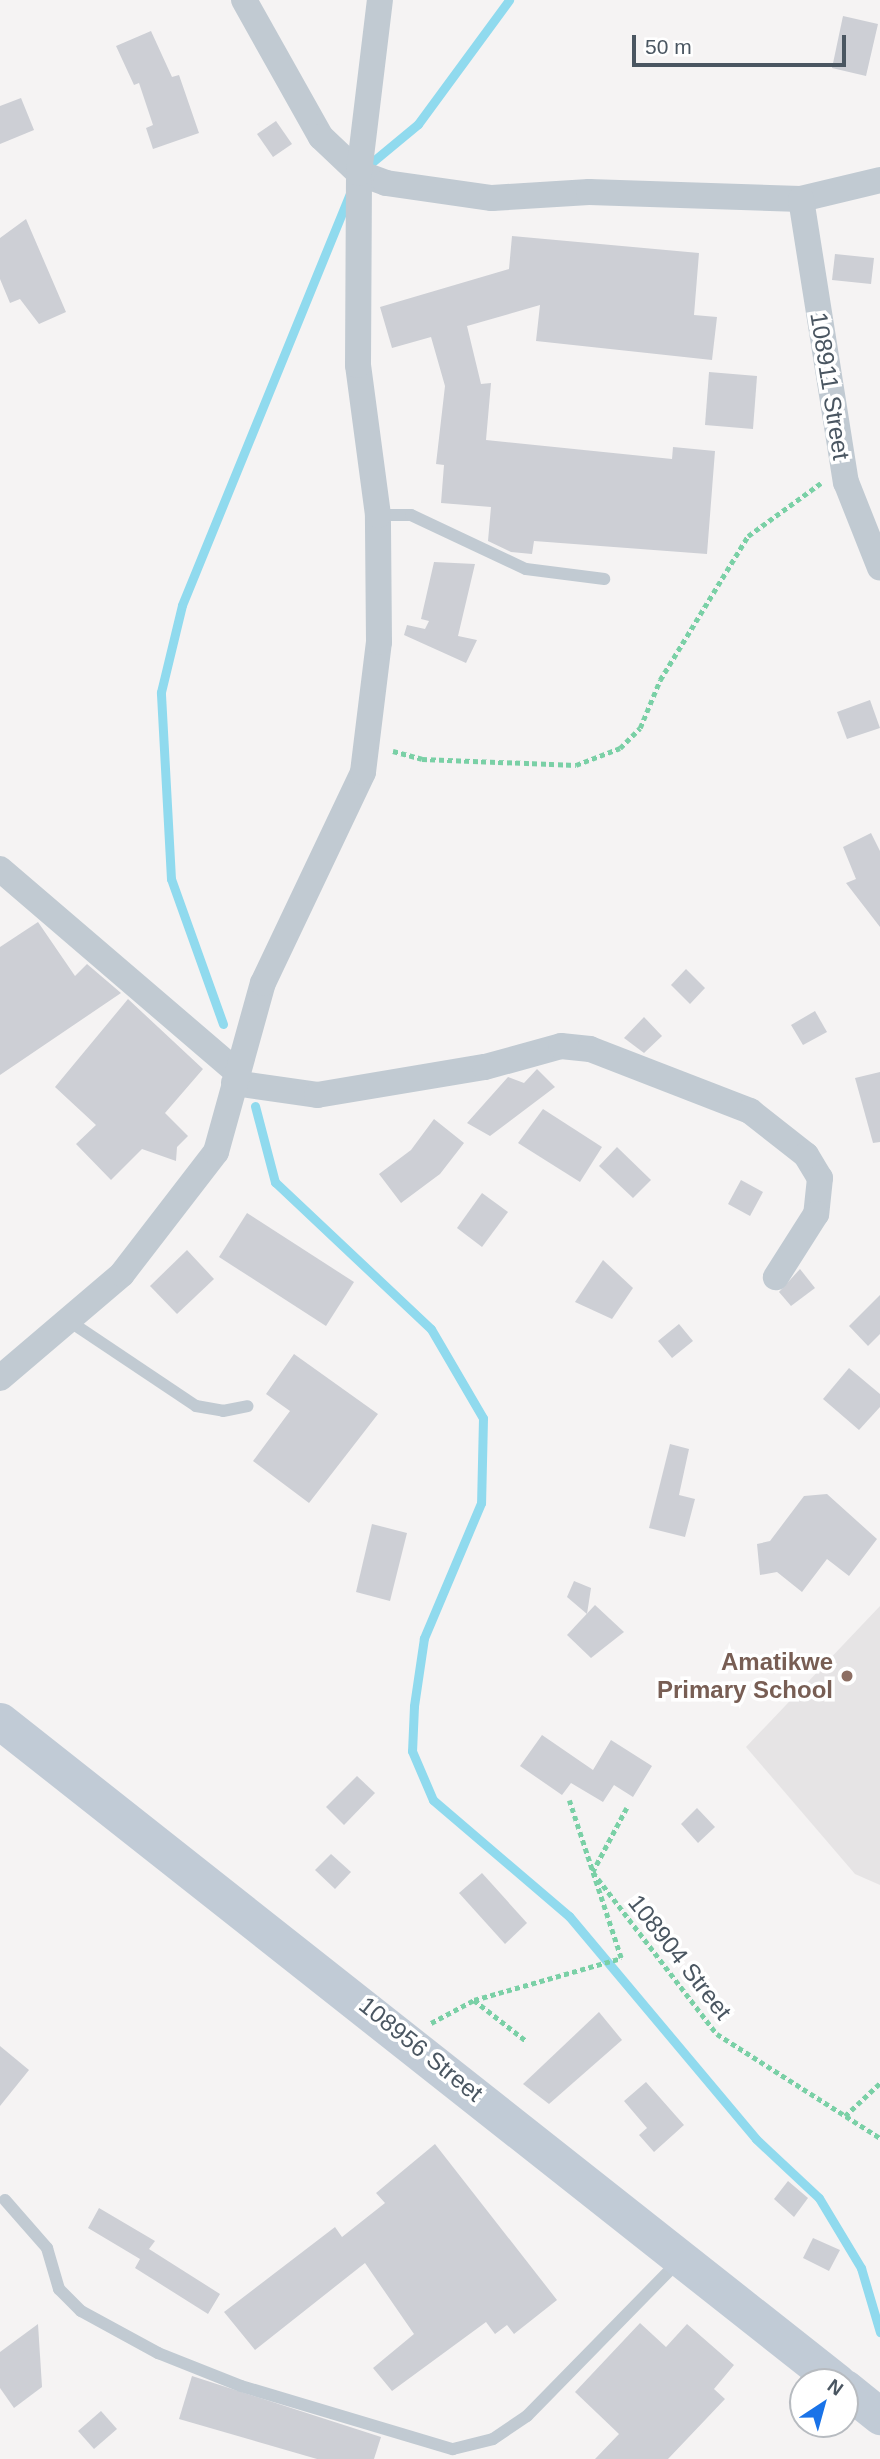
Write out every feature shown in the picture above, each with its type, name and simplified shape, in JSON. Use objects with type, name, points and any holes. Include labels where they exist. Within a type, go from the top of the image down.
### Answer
[{"type":"street","points":[[244,0],[321,137],[359,173],[435,194],[492,198],[589,192],[801,199],[880,180]]},
{"type":"street","points":[[0,1378],[122,1274],[182,1204],[216,1152],[263,983],[320,871],[363,772],[379,642],[379,515],[358,365],[359,173],[380,0]]},
{"type":"street","name":"108911 Street","points":[[801,199],[845,475],[880,568]]},
{"type":"street","points":[[0,869],[235,1077],[317,1095],[485,1067],[561,1046],[590,1049],[750,1111],[806,1155],[820,1178],[816,1214],[776,1277]]},
{"type":"street","name":"108956 Street","points":[[0,1721],[406,2037],[819,2368]]},
{"type":"street","points":[[859,2399],[880,2416]]},
{"type":"lane","points":[[379,515],[411,515],[526,569],[604,579]]},
{"type":"lane","points":[[69,1321],[197,1406],[223,1411],[248,1406]]},
{"type":"lane","points":[[5,2200],[47,2248],[59,2289],[80,2311],[158,2353],[241,2386],[453,2449],[493,2439],[527,2416],[681,2258]]},
{"type":"path","points":[[366,743],[422,759],[576,765],[620,748],[640,728],[660,680],[748,536],[805,489],[845,475]]},
{"type":"path","points":[[406,2037],[474,2000],[621,1958],[569,1800]]},
{"type":"path","points":[[593,1872],[626,1808]]},
{"type":"path","name":"108904 Street","points":[[593,1872],[717,2034],[880,2138]]},
{"type":"path","points":[[474,2000],[525,2040]]},
{"type":"path","points":[[845,2116],[880,2082]]},
{"type":"shaded area","name":"Amatikwe Primary School","points":[[880,1606],[880,1885],[855,1874],[746,1747]]},
{"type":"building","points":[[843,16],[878,24],[866,76],[832,68]]},
{"type":"building","points":[[151,31],[172,77],[179,75],[199,133],[153,149],[146,128],[153,125],[139,83],[134,85],[116,46]]},
{"type":"building","points":[[21,98],[34,130],[0,144],[0,106]]},
{"type":"building","points":[[276,121],[292,144],[273,157],[257,134]]},
{"type":"building","points":[[26,219],[66,312],[39,324],[20,299],[10,303],[0,279],[0,238]]},
{"type":"building","points":[[512,236],[699,253],[694,315],[717,317],[712,360],[536,341],[540,305],[467,326],[481,384],[491,383],[486,440],[672,459],[673,447],[715,451],[707,554],[534,541],[532,554],[511,552],[488,541],[491,507],[441,503],[444,465],[436,464],[445,386],[431,337],[392,348],[380,307],[509,269]]},
{"type":"building","points":[[835,254],[874,258],[871,284],[832,280]]},
{"type":"building","points":[[709,372],[757,376],[753,429],[705,425]]},
{"type":"building","points":[[434,562],[475,564],[458,636],[477,640],[466,663],[404,635],[407,625],[425,629],[429,621],[421,619]]},
{"type":"building","points":[[870,700],[880,728],[847,739],[837,712]]},
{"type":"building","points":[[871,833],[880,851],[880,927],[846,883],[856,879],[843,847]]},
{"type":"building","points":[[38,922],[75,976],[87,964],[121,993],[0,1075],[0,947]]},
{"type":"building","points":[[686,969],[705,988],[690,1004],[671,985]]},
{"type":"building","points":[[128,999],[203,1069],[165,1113],[188,1136],[177,1147],[176,1161],[142,1149],[111,1180],[76,1144],[96,1125],[55,1087]]},
{"type":"building","points":[[815,1011],[827,1032],[803,1045],[791,1025]]},
{"type":"building","points":[[644,1017],[662,1036],[644,1053],[624,1038]]},
{"type":"building","points":[[537,1069],[555,1087],[490,1136],[467,1123],[508,1077],[524,1083]]},
{"type":"building","points":[[880,1072],[880,1142],[873,1143],[855,1078]]},
{"type":"building","points":[[543,1109],[602,1147],[580,1182],[518,1143]]},
{"type":"building","points":[[434,1119],[464,1143],[440,1174],[401,1203],[379,1174],[411,1150]]},
{"type":"building","points":[[617,1147],[651,1180],[633,1198],[599,1166]]},
{"type":"building","points":[[741,1180],[763,1192],[750,1216],[728,1204]]},
{"type":"building","points":[[482,1193],[508,1212],[482,1247],[457,1228]]},
{"type":"building","points":[[247,1213],[354,1282],[326,1326],[219,1257]]},
{"type":"building","points":[[187,1250],[214,1279],[177,1314],[150,1286]]},
{"type":"building","points":[[603,1260],[633,1288],[612,1319],[575,1302]]},
{"type":"building","points":[[800,1269],[815,1288],[791,1306],[779,1292]]},
{"type":"building","points":[[880,1295],[880,1334],[868,1346],[849,1326]]},
{"type":"building","points":[[679,1324],[693,1341],[672,1358],[658,1341]]},
{"type":"building","points":[[294,1354],[378,1414],[309,1503],[253,1461],[290,1411],[266,1394]]},
{"type":"building","points":[[849,1368],[880,1394],[880,1407],[859,1430],[823,1399]]},
{"type":"building","points":[[670,1444],[689,1449],[679,1495],[695,1499],[685,1537],[649,1528]]},
{"type":"building","points":[[827,1494],[877,1539],[849,1576],[827,1559],[802,1592],[777,1572],[760,1575],[757,1544],[770,1541],[804,1496]]},
{"type":"building","points":[[372,1524],[407,1533],[390,1601],[356,1592]]},
{"type":"building","points":[[574,1581],[591,1588],[587,1614],[567,1597]]},
{"type":"building","points":[[595,1605],[624,1632],[591,1658],[567,1635]]},
{"type":"building","points":[[542,1735],[593,1770],[611,1740],[652,1766],[633,1797],[614,1785],[603,1802],[571,1783],[562,1795],[520,1766]]},
{"type":"building","points":[[357,1776],[375,1793],[344,1825],[326,1807]]},
{"type":"building","points":[[697,1808],[715,1827],[698,1843],[681,1824]]},
{"type":"building","points":[[331,1854],[351,1872],[335,1889],[315,1870]]},
{"type":"building","points":[[482,1873],[527,1923],[505,1944],[459,1893]]},
{"type":"building","points":[[599,2012],[622,2040],[549,2104],[523,2084]]},
{"type":"building","points":[[0,2046],[29,2070],[0,2106]]},
{"type":"building","points":[[646,2082],[684,2125],[654,2152],[639,2135],[647,2128],[624,2101]]},
{"type":"building","points":[[435,2144],[557,2300],[514,2334],[507,2325],[495,2334],[486,2322],[392,2391],[373,2368],[414,2334],[365,2263],[255,2350],[224,2312],[335,2227],[342,2237],[385,2203],[376,2193]]},
{"type":"building","points":[[788,2181],[808,2198],[794,2217],[774,2199]]},
{"type":"building","points":[[99,2208],[155,2241],[149,2249],[220,2294],[208,2314],[135,2268],[140,2259],[88,2228]]},
{"type":"building","points":[[813,2238],[840,2250],[829,2271],[803,2258]]},
{"type":"building","points":[[640,2323],[666,2347],[687,2324],[734,2365],[714,2389],[725,2399],[668,2459],[595,2459],[619,2434],[575,2392]]},
{"type":"building","points":[[38,2324],[42,2387],[14,2408],[0,2388],[0,2352]]},
{"type":"building","points":[[192,2376],[381,2437],[374,2459],[317,2459],[179,2419]]},
{"type":"building","points":[[101,2411],[117,2429],[94,2449],[78,2431]]},
{"type":"waterway","points":[[365,168],[418,124],[509,0]]},
{"type":"waterway","points":[[223,1024],[171,879],[161,692],[182,605],[350,194]]},
{"type":"waterway","points":[[255,1106],[275,1182],[431,1329],[483,1418],[481,1503],[424,1638],[414,1706],[412,1751],[433,1800],[569,1916],[756,2139],[819,2198],[861,2268],[880,2332]]},
{"type":"place","name":"Amatikwe Primary School","points":[[847,1676]]}]
